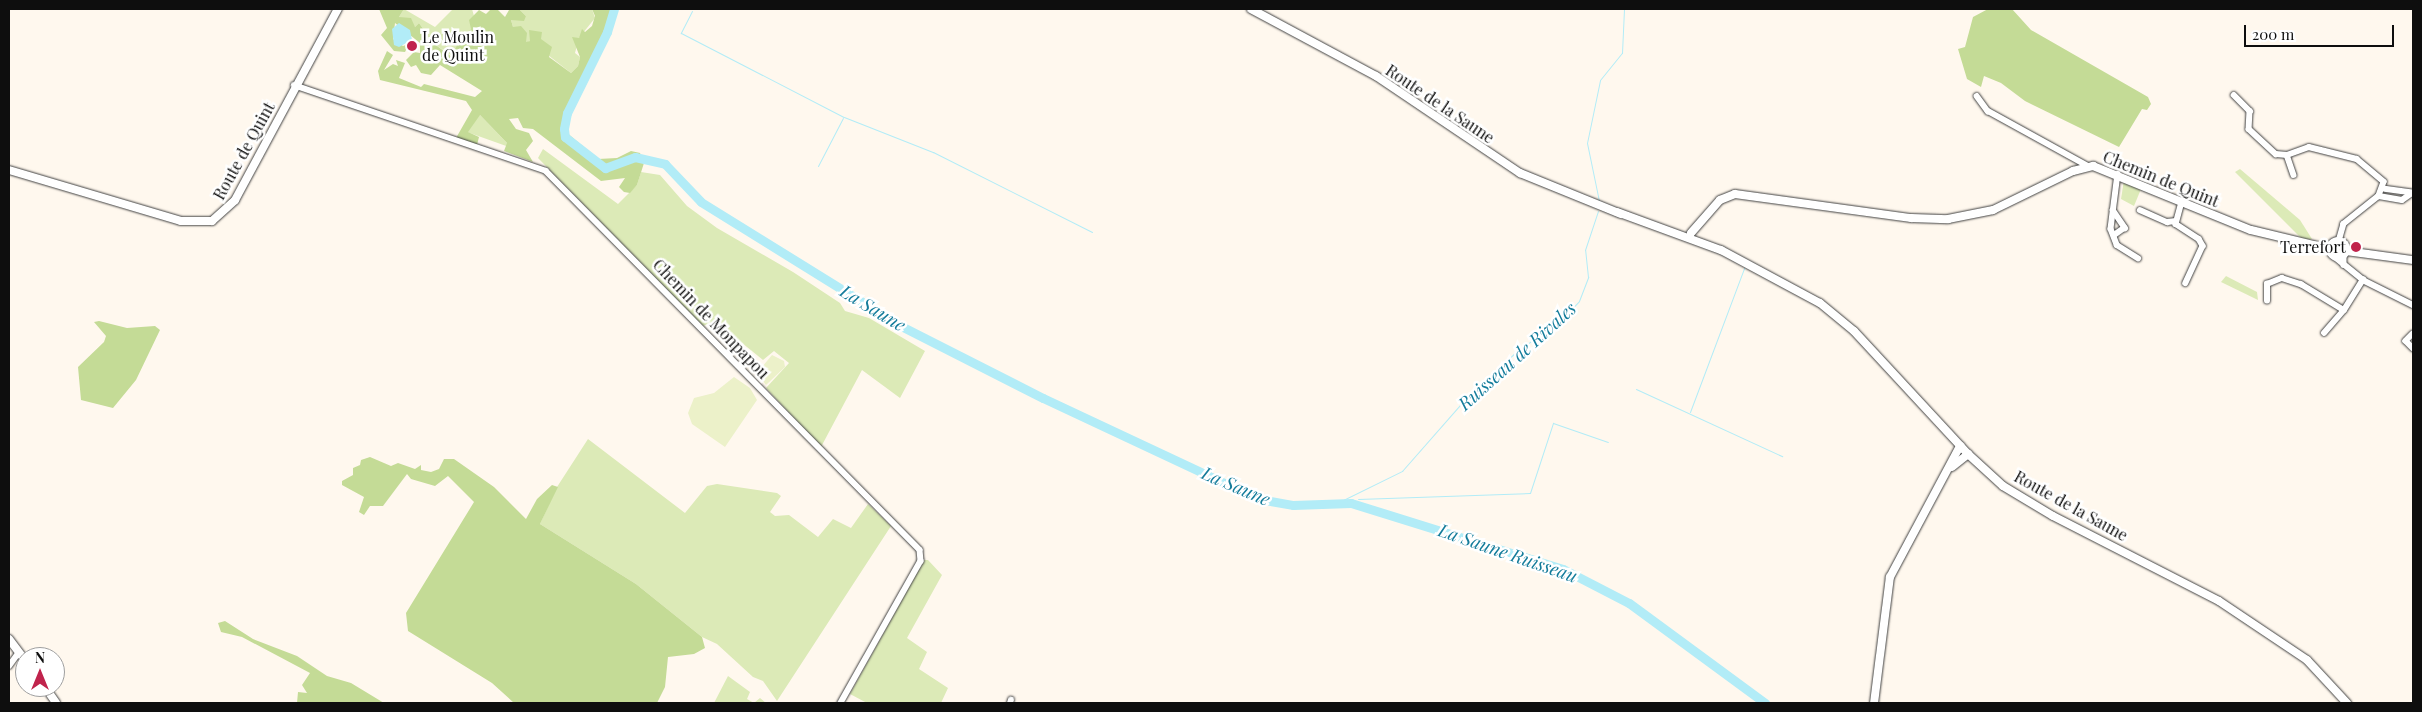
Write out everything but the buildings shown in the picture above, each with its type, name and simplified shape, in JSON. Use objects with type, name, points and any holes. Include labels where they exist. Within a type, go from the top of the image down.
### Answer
[{"type":"street","name":"Route de Quint","points":[[9,170],[181,221],[212,221],[235,200],[294,85],[338,9]]},
{"type":"street","name":"Route de la Saune","points":[[1250,9],[1376,76],[1528,177],[1617,212],[1695,236],[1748,258],[1810,297],[1854,331],[1960,446],[2019,497],[2193,586],[2283,642],[2314,667],[2347,703]]},
{"type":"street","name":"Chemin de Monpapou","points":[[294,85],[546,171],[920,550],[921,561],[841,703]]},
{"type":"street","points":[[2234,95],[2250,111],[2247,125],[2251,132],[2276,154],[2288,155],[2309,147],[2358,159],[2382,179],[2385,189]]},
{"type":"street","points":[[1977,96],[1988,111],[2088,166]]},
{"type":"street","points":[[2288,155],[2294,175]]},
{"type":"street","name":"Chemin de Quint","points":[[1695,236],[1702,221],[1720,200],[1740,194],[1905,218],[1962,217],[2002,206],[2088,166],[2118,174],[2265,235],[2330,249]]},
{"type":"street","points":[[2118,174],[2111,229],[2116,234],[2117,245],[2138,258]]},
{"type":"street","points":[[2385,189],[2413,193]]},
{"type":"street","points":[[2385,189],[2344,224],[2339,241],[2330,249],[2335,257],[2363,280],[2413,305]]},
{"type":"street","points":[[2379,196],[2402,200],[2413,193]]},
{"type":"street","points":[[2182,202],[2176,221],[2178,227],[2199,239],[2203,246],[2186,283]]},
{"type":"street","points":[[2113,210],[2124,228],[2116,234]]},
{"type":"street","points":[[2140,210],[2167,222],[2176,221]]},
{"type":"street","points":[[2339,241],[2345,253],[2344,265]]},
{"type":"street","points":[[2335,257],[2345,253],[2413,260]]},
{"type":"street","points":[[2267,301],[2267,284],[2282,278],[2301,284],[2344,310]]},
{"type":"street","points":[[2324,332],[2344,310],[2363,280]]},
{"type":"street","points":[[2413,336],[2406,341],[2413,348]]},
{"type":"street","points":[[1874,703],[1890,577],[1960,446]]},
{"type":"street","points":[[1948,470],[1968,454]]},
{"type":"green space","points":[[379,9],[404,9],[399,17],[411,18],[415,27],[419,23],[433,43],[452,57],[459,40],[471,29],[469,20],[479,10],[486,14],[490,10],[486,9],[497,9],[505,17],[509,10],[519,9],[526,16],[524,21],[511,20],[513,27],[521,26],[527,33],[526,42],[530,41],[529,30],[542,32],[541,39],[552,47],[549,57],[571,73],[578,66],[580,57],[572,37],[579,38],[582,29],[585,32],[592,26],[595,16],[592,9],[617,9],[568,117],[566,132],[598,159],[617,158],[631,151],[640,153],[644,163],[637,185],[630,193],[624,192],[619,187],[625,178],[601,181],[533,129],[523,128],[518,118],[509,119],[516,129],[529,133],[533,141],[526,150],[533,162],[504,151],[507,143],[480,115],[468,132],[479,137],[477,145],[456,138],[472,110],[466,101],[380,80],[378,71],[387,51],[393,55],[384,70],[393,64],[398,66],[396,60],[405,63],[399,78],[421,87],[424,84],[475,97],[482,91],[440,65],[431,75],[421,73],[416,65],[411,67],[406,60],[414,52],[420,53],[420,43],[395,23],[393,39],[403,46],[409,44],[405,52],[394,51],[381,35],[387,28]]},
{"type":"green space","points":[[404,9],[435,27],[453,9],[472,9],[474,16],[471,29],[459,40],[453,57],[433,43],[419,23],[415,27],[399,17]]},
{"type":"green space","points":[[519,9],[592,9],[595,18],[579,38],[575,53],[580,57],[578,66],[571,73],[530,41],[526,43],[513,27],[511,20],[526,16]]},
{"type":"green space","points":[[1988,9],[2012,9],[2031,30],[2148,97],[2151,104],[2147,110],[2142,109],[2119,147],[2025,101],[2001,83],[1984,76],[1981,87],[1967,79],[1958,49],[1965,47],[1973,17]]},
{"type":"green space","points":[[479,114],[507,143],[509,147],[467,132]]},
{"type":"green space","points":[[543,149],[618,204],[637,185],[641,172],[660,175],[687,206],[717,228],[793,272],[840,303],[845,311],[869,318],[925,351],[900,398],[862,370],[821,447],[766,388],[789,363],[774,351],[763,360],[715,321],[703,326],[538,158]]},
{"type":"green space","points":[[2240,169],[2300,220],[2312,239],[2303,240],[2235,172]]},
{"type":"green space","points":[[2124,180],[2141,189],[2134,206],[2121,199]]},
{"type":"green space","points":[[2226,276],[2257,292],[2258,300],[2221,282]]},
{"type":"green space","points":[[99,321],[127,328],[155,326],[160,330],[136,380],[113,408],[81,400],[78,367],[104,342],[106,336],[94,322]]},
{"type":"green space","points":[[772,355],[784,361],[785,367],[766,385],[757,373]]},
{"type":"green space","points":[[734,377],[750,388],[757,400],[725,447],[692,424],[688,413],[694,398],[714,393]]},
{"type":"green space","points":[[588,439],[685,513],[707,486],[717,484],[777,493],[781,496],[770,512],[775,516],[789,515],[818,537],[833,519],[851,528],[868,504],[891,526],[777,701],[763,681],[753,677],[717,644],[702,637],[636,584],[540,524],[557,487]]},
{"type":"green space","points":[[370,457],[391,466],[398,463],[415,469],[421,465],[421,470],[431,472],[439,469],[444,459],[454,459],[494,487],[526,519],[537,499],[552,485],[558,487],[540,524],[636,584],[702,637],[705,648],[694,654],[668,657],[665,687],[657,703],[514,703],[492,683],[408,631],[406,613],[474,502],[448,476],[435,486],[411,479],[407,474],[383,506],[370,506],[364,515],[359,512],[364,497],[342,485],[342,481],[353,475],[353,468],[360,465],[361,460]]},
{"type":"green space","points":[[924,560],[928,560],[942,575],[907,638],[927,652],[919,669],[948,688],[941,703],[867,703],[850,694]]},
{"type":"green space","points":[[225,621],[253,639],[297,656],[327,676],[351,683],[384,703],[297,703],[298,692],[307,693],[302,685],[310,673],[242,637],[221,632],[218,623]]},
{"type":"green space","points":[[728,676],[750,692],[747,699],[754,703],[714,703]]},
{"type":"green space","points":[[760,698],[766,703],[754,703]]},
{"type":"water","points":[[399,23],[410,30],[412,40],[399,47],[394,45],[392,29]]},
{"type":"waterway","name":"La Saune","points":[[614,9],[607,32],[567,113],[564,129],[565,137],[605,168],[635,157],[665,164],[701,202],[901,326],[1043,398],[1259,499],[1293,505],[1351,503],[1563,569],[1629,603],[1765,703]]},
{"type":"waterway","name":"Ruisseau de Rivales","points":[[1599,201],[1587,143],[1600,80],[1622,53],[1624,9]]},
{"type":"waterway","points":[[692,11],[681,33],[844,117],[933,152],[1092,232]]},
{"type":"waterway","points":[[818,166],[843,118]]},
{"type":"waterway","name":"Ruisseau de Rivales","points":[[1335,504],[1402,471],[1460,405],[1518,350],[1558,323],[1579,301],[1588,277],[1585,250],[1598,211]]},
{"type":"waterway","points":[[1690,412],[1744,268]]},
{"type":"waterway","points":[[1636,389],[1782,456]]},
{"type":"waterway","points":[[1358,499],[1530,493],[1553,423],[1608,442]]},
{"type":"place","name":"Le Moulin de Quint","points":[[412,46]]},
{"type":"place","name":"Terrefort","points":[[2356,247]]},
{"type":"water label","name":"La Saune Ruisseau","points":[[1508,553]]}]
